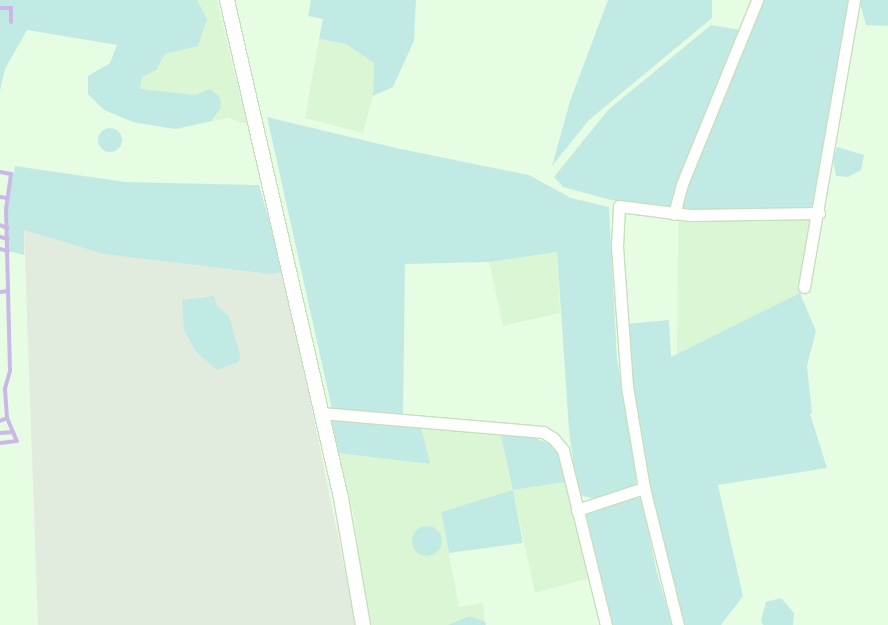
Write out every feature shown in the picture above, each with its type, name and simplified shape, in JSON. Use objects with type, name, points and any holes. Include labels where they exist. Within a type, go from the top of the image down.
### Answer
[{"type":"street","points":[[227,0],[348,532],[363,625]]},
{"type":"street","points":[[674,214],[682,184],[757,0]]},
{"type":"street","points":[[804,287],[819,213],[854,0]]},
{"type":"street","points":[[678,625],[644,488],[623,353],[617,214],[619,206],[674,214],[819,213]]},
{"type":"street","points":[[321,413],[543,432],[563,450],[606,625]]},
{"type":"street","points":[[577,510],[644,488]]},
{"type":"shaded area","points":[[0,0],[197,0],[207,19],[198,46],[165,54],[156,70],[142,77],[140,89],[195,95],[210,89],[220,97],[221,108],[211,121],[175,129],[133,122],[104,110],[88,94],[88,76],[110,63],[117,45],[27,30],[5,69],[0,91]]},
{"type":"shaded area","points":[[135,0],[217,0],[247,124],[228,118],[177,129],[133,122]]},
{"type":"shaded area","points":[[311,0],[416,0],[414,41],[393,87],[373,96],[374,63],[346,44],[319,39],[323,19],[308,16]]},
{"type":"shaded area","points":[[608,0],[712,0],[712,18],[589,120],[552,166],[570,101]]},
{"type":"shaded area","points":[[762,0],[848,0],[818,186],[812,206],[801,211],[679,212],[693,168]]},
{"type":"shaded area","points":[[859,0],[888,0],[888,26],[866,25]]},
{"type":"shaded area","points":[[711,25],[741,30],[672,210],[611,200],[563,187],[554,177],[608,110]]},
{"type":"shaded area","points":[[319,39],[346,44],[375,63],[373,96],[363,133],[305,118]]},
{"type":"shaded area","points":[[267,117],[396,148],[529,175],[571,198],[609,207],[617,359],[638,477],[634,488],[595,499],[583,496],[577,490],[569,430],[557,252],[489,262],[405,264],[403,416],[332,409]]},
{"type":"shaded area","points":[[110,128],[118,132],[122,140],[118,148],[110,152],[102,148],[98,140],[102,132]]},
{"type":"shaded area","points":[[837,147],[864,155],[861,170],[848,177],[836,176],[833,159]]},
{"type":"shaded area","points":[[15,166],[125,182],[259,185],[284,272],[270,274],[104,254],[24,230],[24,255],[8,251],[6,208]]},
{"type":"shaded area","points":[[678,218],[812,220],[800,293],[677,354]]},
{"type":"shaded area","points":[[24,230],[55,238],[284,272],[356,625],[38,625]]},
{"type":"shaded area","points":[[557,252],[560,313],[503,326],[489,262]]},
{"type":"shaded area","points":[[800,293],[816,331],[807,366],[812,413],[810,414],[827,468],[718,485],[743,596],[721,625],[682,625],[650,503],[634,414],[625,324],[669,320],[671,357]]},
{"type":"shaded area","points":[[214,296],[217,306],[229,316],[240,355],[239,362],[217,370],[196,352],[184,330],[182,300]]},
{"type":"shaded area","points":[[336,418],[421,427],[430,464],[337,453],[331,427],[331,420]]},
{"type":"shaded area","points":[[421,427],[501,436],[513,490],[566,482],[589,578],[535,593],[513,491],[441,512],[459,607],[483,603],[485,625],[369,625],[353,511],[337,453],[429,464]]},
{"type":"shaded area","points":[[501,436],[530,436],[554,446],[560,454],[566,482],[513,490]]},
{"type":"shaded area","points":[[513,490],[523,543],[449,553],[441,512]]},
{"type":"shaded area","points":[[636,497],[642,498],[656,569],[672,625],[612,625],[586,514]]},
{"type":"shaded area","points":[[427,526],[438,530],[442,541],[438,552],[427,556],[416,552],[412,541],[416,530]]},
{"type":"shaded area","points":[[781,598],[794,613],[793,625],[763,625],[761,621],[766,602]]},
{"type":"shaded area","points":[[470,616],[485,622],[486,625],[448,625]]},
{"type":"waterway","points":[[0,8],[11,8],[11,22]]},
{"type":"waterway","points":[[0,172],[11,174],[6,208],[10,371],[5,389],[7,418],[17,441],[0,443]]},
{"type":"waterway","points":[[0,197],[7,198]]},
{"type":"waterway","points":[[0,225],[7,228]]},
{"type":"waterway","points":[[0,237],[8,239]]},
{"type":"waterway","points":[[0,249],[8,251]]},
{"type":"waterway","points":[[0,292],[8,291]]},
{"type":"waterway","points":[[0,421],[7,418]]},
{"type":"waterway","points":[[0,433],[13,432]]}]
